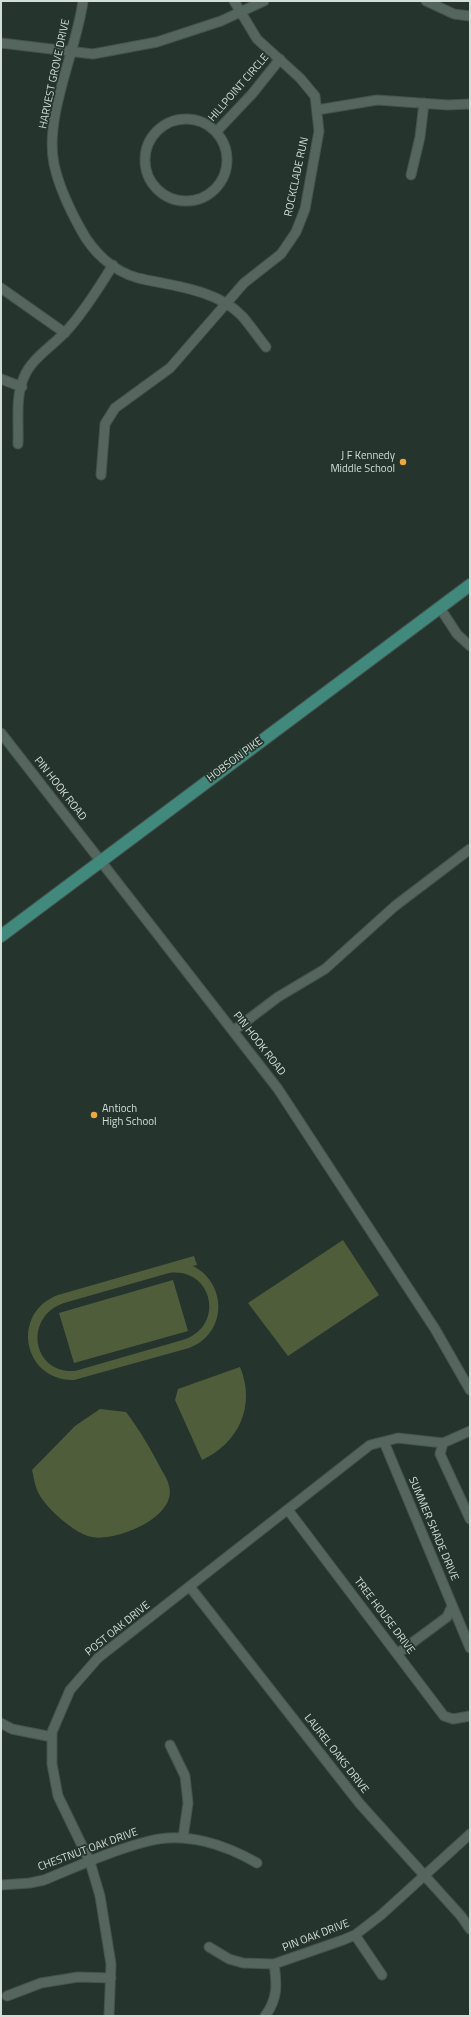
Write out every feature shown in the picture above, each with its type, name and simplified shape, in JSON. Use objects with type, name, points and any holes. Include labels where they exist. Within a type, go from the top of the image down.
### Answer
[{"type":"main road","name":"HOBSON PIKE","points":[[1,936],[100,860],[470,585]]},
{"type":"street","name":"HARVEST GROVE DRIVE","points":[[83,1],[70,52],[53,132],[54,163],[67,205],[84,236],[101,258],[128,275],[202,292],[225,304],[241,315],[266,347]]},
{"type":"street","name":"ROCKCLADE RUN","points":[[101,475],[105,424],[115,408],[170,368],[244,283],[281,254],[296,232],[304,209],[319,131],[315,96],[300,78],[257,39],[234,1]]},
{"type":"street","points":[[1,43],[93,54],[157,42],[221,21],[264,1]]},
{"type":"street","points":[[426,1],[454,14],[470,16]]},
{"type":"street","name":"HILLPOINT CIRCLE","points":[[216,132],[252,94],[280,59]]},
{"type":"street","points":[[317,110],[377,100],[470,104]]},
{"type":"street","points":[[411,175],[420,138],[424,103]]},
{"type":"street","name":"HILLPOINT CIRCLE","points":[[189,119],[203,122],[216,132],[223,142],[227,153],[227,169],[220,184],[212,193],[202,199],[185,202],[166,197],[154,188],[149,181],[144,166],[146,148],[152,136],[158,129],[173,120],[189,119]]},
{"type":"street","points":[[18,444],[19,400],[24,377],[34,362],[65,333],[87,306],[113,265]]},
{"type":"street","points":[[1,288],[65,333]]},
{"type":"street","points":[[1,379],[22,387]]},
{"type":"street","points":[[440,608],[456,634],[470,646]]},
{"type":"street","name":"PIN HOOK ROAD","points":[[1,733],[278,1089],[435,1329],[470,1390]]},
{"type":"street","points":[[233,1031],[278,997],[325,969],[395,906],[470,849]]},
{"type":"street","points":[[470,1431],[443,1443],[440,1454],[470,1519]]},
{"type":"street","name":"POST OAK DRIVE","points":[[109,2016],[111,1964],[100,1896],[90,1862],[58,1796],[52,1764],[52,1732],[70,1690],[98,1658],[370,1445],[398,1438],[443,1443]]},
{"type":"street","name":"SUMMER SHADE DRIVE","points":[[384,1442],[470,1648]]},
{"type":"street","name":"TREE HOUSE DRIVE","points":[[288,1510],[444,1716],[453,1719],[470,1716]]},
{"type":"street","name":"LAUREL OAKS DRIVE","points":[[190,1587],[360,1804],[461,1916],[470,1929]]},
{"type":"street","points":[[397,1654],[447,1617],[452,1606]]},
{"type":"street","points":[[1,1723],[12,1729],[52,1737]]},
{"type":"street","points":[[170,1745],[185,1776],[186,1782],[188,1803],[183,1838]]},
{"type":"street","name":"PIN OAK DRIVE","points":[[209,1947],[229,1958],[243,1963],[274,1964],[355,1935],[370,1925],[425,1877],[470,1834]]},
{"type":"street","name":"CHESTNUT OAK DRIVE","points":[[1,1885],[30,1883],[44,1880],[150,1840],[183,1838],[221,1846],[257,1863]]},
{"type":"street","points":[[355,1935],[382,1975]]},
{"type":"street","points":[[265,2016],[273,2003],[276,1992],[274,1964]]},
{"type":"street","points":[[7,1996],[40,1983],[78,1977],[110,1978]]},
{"type":"green space","points":[[343,1240],[379,1295],[288,1356],[248,1303]]},
{"type":"green space","points":[[194,1256],[197,1265],[193,1266],[204,1274],[212,1284],[217,1296],[218,1308],[216,1321],[211,1332],[202,1341],[189,1348],[74,1380],[57,1377],[43,1370],[34,1358],[29,1345],[29,1330],[33,1316],[43,1304],[58,1295]],"holes":[[[169,1273],[183,1273],[195,1279],[203,1287],[208,1298],[209,1310],[206,1321],[198,1331],[186,1339],[75,1371],[60,1370],[49,1364],[42,1354],[38,1343],[38,1331],[42,1320],[51,1310],[64,1303]]]},
{"type":"green space","points":[[173,1280],[188,1331],[74,1363],[59,1313]]},
{"type":"green space","points":[[240,1367],[246,1395],[245,1409],[241,1421],[235,1433],[226,1444],[215,1453],[202,1460],[175,1400],[178,1389]]},
{"type":"green space","points":[[100,1409],[126,1412],[145,1440],[166,1477],[169,1486],[169,1497],[164,1508],[155,1517],[143,1525],[129,1531],[103,1538],[85,1535],[62,1520],[48,1507],[39,1494],[32,1470],[75,1426]]},
{"type":"place","name":"J F Kennedy Middle School","points":[[403,462]]},
{"type":"place","name":"Antioch High School","points":[[94,1115]]}]
